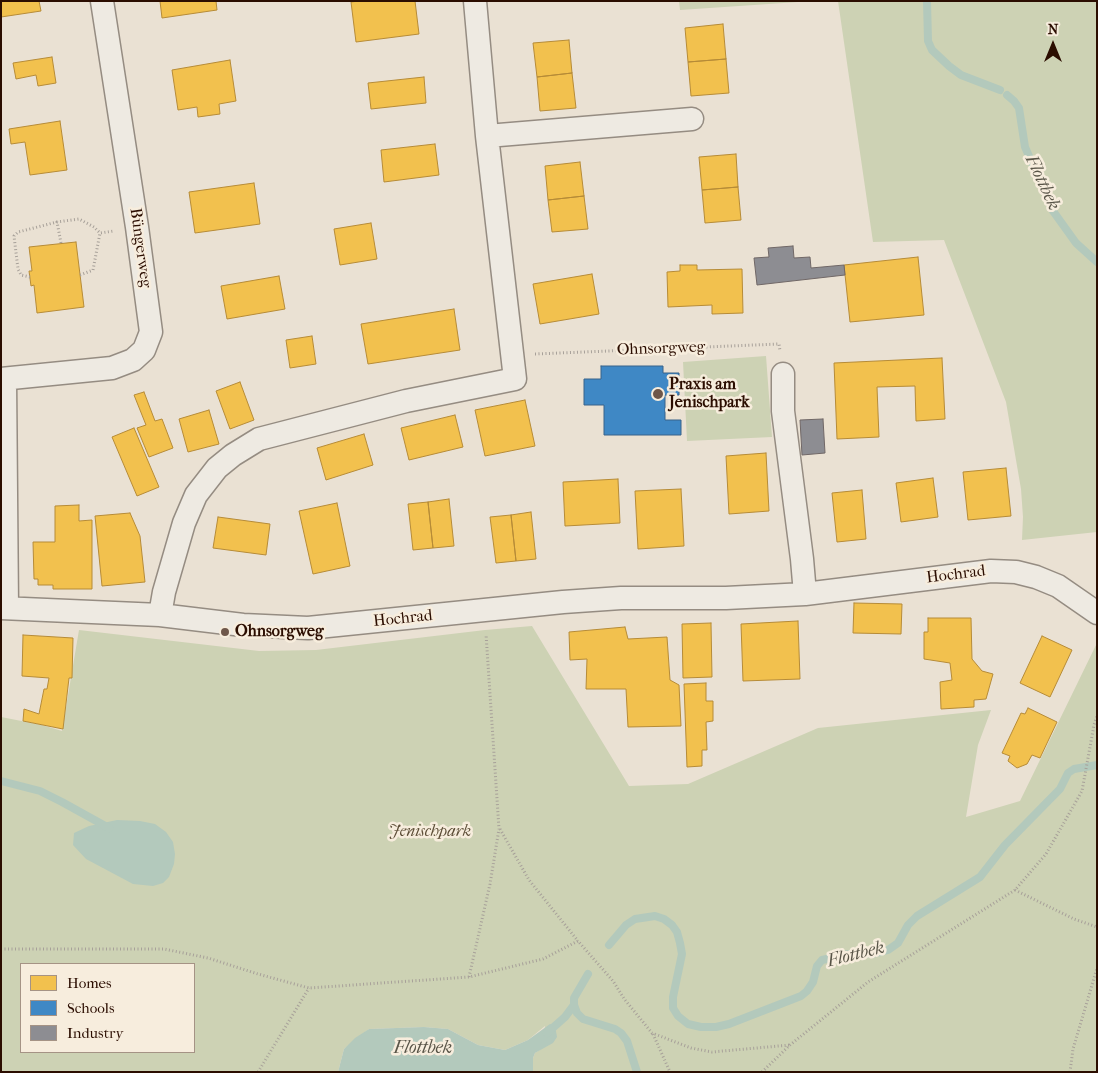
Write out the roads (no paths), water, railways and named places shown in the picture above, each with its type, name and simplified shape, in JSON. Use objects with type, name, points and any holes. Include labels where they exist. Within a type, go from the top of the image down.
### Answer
[{"type":"street","name":"Büngerweg","points":[[3,379],[112,368],[133,360],[144,350],[151,332],[137,227],[102,1]]},
{"type":"street","points":[[160,615],[164,592],[184,523],[196,495],[217,468],[233,455],[259,439],[406,401],[515,379],[487,136],[475,1]]},
{"type":"street","points":[[487,136],[692,119]]},
{"type":"street","points":[[783,374],[783,411],[805,594]]},
{"type":"street","points":[[3,379],[4,608]]},
{"type":"street","name":"Hochrad","points":[[4,608],[160,615],[243,625],[308,628],[620,598],[726,598],[805,594],[991,571],[1016,572],[1036,576],[1058,586],[1097,613]]},
{"type":"water","points":[[117,820],[155,824],[166,832],[173,842],[175,854],[174,864],[169,877],[163,883],[153,886],[133,884],[86,859],[73,845],[74,833],[89,826]]},
{"type":"water","name":"Flottbek","points":[[550,1024],[555,1026],[557,1037],[553,1043],[535,1053],[533,1072],[338,1072],[344,1049],[355,1038],[369,1029],[424,1027],[448,1029],[478,1045],[505,1050],[528,1040]]},
{"type":"waterway","name":"Flottbek","points":[[927,1],[928,41],[932,50],[961,75],[1000,90]]},
{"type":"waterway","name":"Flottbek","points":[[1007,95],[1019,108],[1025,147],[1053,211],[1076,243],[1097,262]]},
{"type":"waterway","name":"Flottbek","points":[[609,945],[626,925],[635,919],[655,916],[664,919],[677,932],[682,954],[673,997],[673,1008],[678,1016],[688,1024],[701,1027],[716,1027],[729,1024],[801,996],[813,982],[817,966],[822,960],[849,954],[873,954],[888,950],[898,943],[908,925],[917,916],[980,877],[1005,845],[1060,789],[1068,773],[1074,769],[1097,765]]},
{"type":"waterway","points":[[1,781],[40,791],[109,828]]},
{"type":"waterway","name":"Flottbek","points":[[588,974],[574,998],[577,1013],[583,1019],[615,1029],[621,1033],[627,1041],[637,1072]]},
{"type":"waterway","name":"Flottbek","points":[[547,1033],[565,1017],[574,1005]]},
{"type":"place","name":"Praxis am Jenischpark","points":[[658,394]]},
{"type":"place","name":"Ohnsorgweg","points":[[225,632]]},
{"type":"park label","name":"Jenischpark","points":[[430,832]]}]
